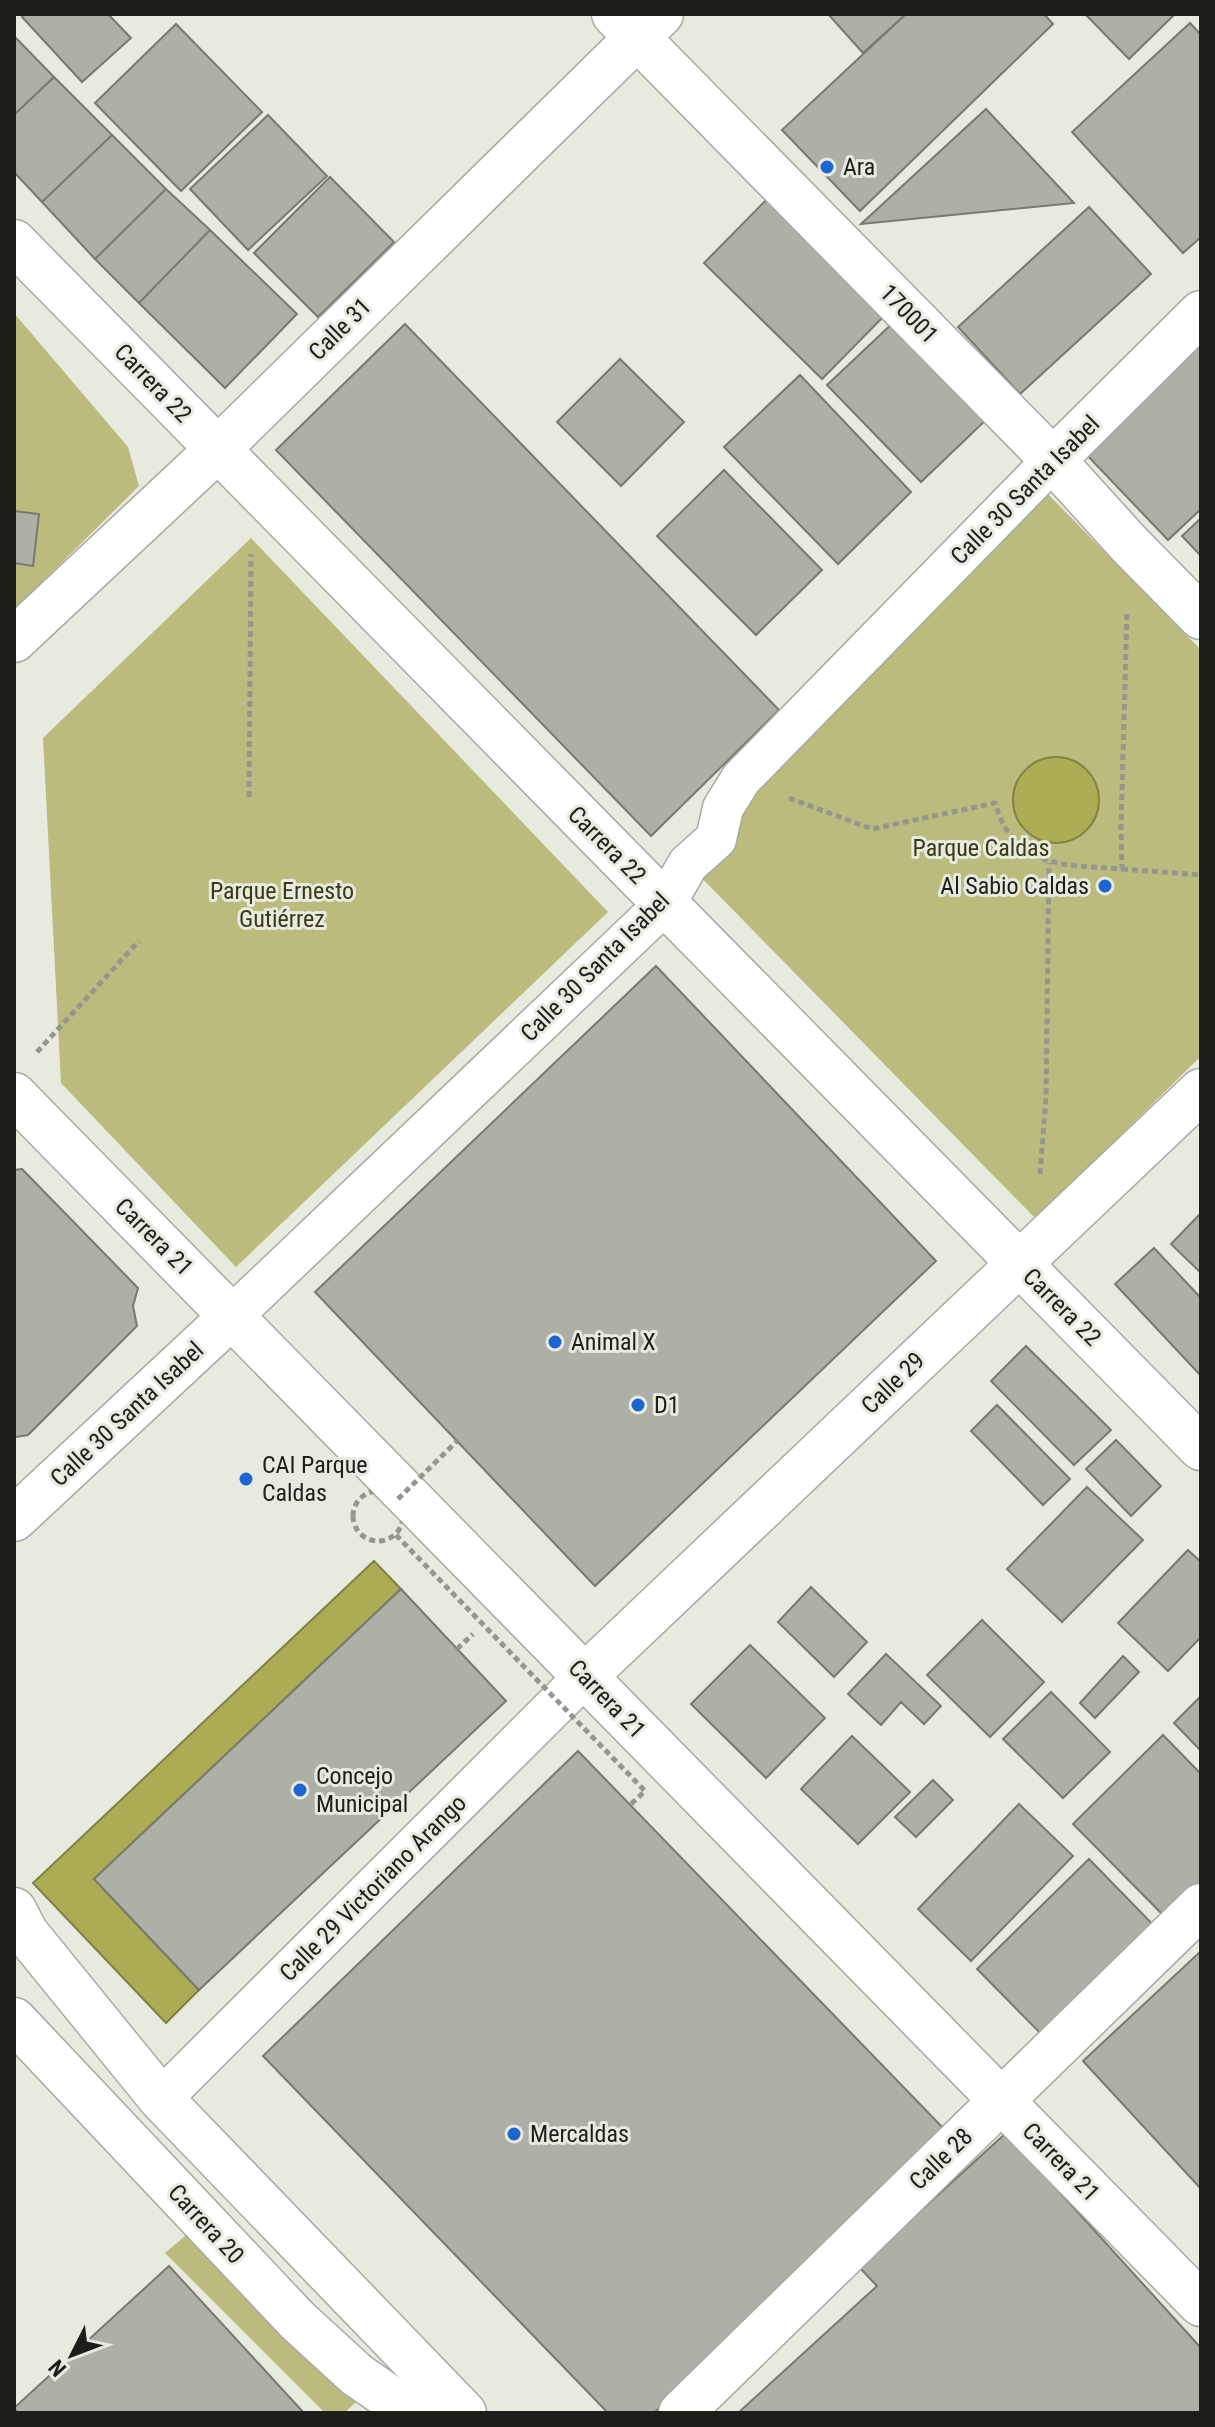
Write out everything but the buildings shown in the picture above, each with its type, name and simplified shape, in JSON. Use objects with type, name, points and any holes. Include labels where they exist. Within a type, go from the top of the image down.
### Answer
[{"type":"main road","name":"Calle 31","points":[[14,640],[218,449],[637,22]]},
{"type":"main road","name":"170001","points":[[637,22],[1201,617]]},
{"type":"main road","name":"Carrera 22","points":[[14,242],[1201,1448]]},
{"type":"main road","name":"Calle 30 Santa Isabel","points":[[1053,460],[1201,313]]},
{"type":"main road","name":"Calle 29","points":[[585,1676],[1201,1091]]},
{"type":"main road","name":"Carrera 21","points":[[14,1095],[1201,2304]]},
{"type":"main road","name":"Calle 30 Santa Isabel","points":[[14,1519],[232,1316]]},
{"type":"main road","name":"Calle 28","points":[[681,2413],[1201,1906]]},
{"type":"main road","points":[[14,1910],[26,1933],[161,2099],[464,2413]]},
{"type":"main road","name":"Carrera 20","points":[[14,2020],[297,2320],[357,2375],[412,2413]]},
{"type":"main road","points":[[357,2375],[381,2413]]},
{"type":"street","name":"Calle 30 Santa Isabel","points":[[232,1316],[665,904],[688,864],[716,839],[723,808],[741,779],[1053,460]]},
{"type":"street","name":"Calle 29 Victoriano Arango","points":[[161,2099],[585,1676]]},
{"type":"path","points":[[249,797],[251,538],[255,487]]},
{"type":"path","points":[[1122,869],[1129,544]]},
{"type":"path","points":[[741,779],[872,829],[995,803],[1000,820],[1012,839],[1032,855],[1049,863],[1201,875]]},
{"type":"path","points":[[1046,1097],[1049,863]]},
{"type":"path","points":[[35,1054],[139,941]]},
{"type":"path","points":[[398,1499],[457,1441]]},
{"type":"path","points":[[396,1535],[645,1791],[630,1805]]},
{"type":"path","points":[[457,1649],[483,1626]]},
{"type":"green space","points":[[14,313],[128,447],[139,486],[14,610]]},
{"type":"green space","name":"Parque Caldas","points":[[1034,480],[1201,650],[1201,1056],[1036,1219],[688,864],[723,808]]},
{"type":"green space","name":"Parque Ernesto Gutiérrez","points":[[251,538],[608,912],[236,1267],[61,1083],[43,738]]},
{"type":"green space","points":[[211,2214],[377,2383],[344,2413],[325,2413],[165,2253]]},
{"type":"shaded area","points":[[1056,757],[1080,764],[1092,776],[1099,800],[1092,824],[1080,836],[1056,843],[1032,836],[1020,824],[1013,800],[1020,776],[1032,764]]},
{"type":"shaded area","points":[[374,1561],[401,1589],[94,1879],[199,1990],[166,2023],[33,1883]]},
{"type":"place","name":"Ara","points":[[827,167]]},
{"type":"place","name":"Al Sabio Caldas","points":[[1105,886]]},
{"type":"place","name":"Animal X","points":[[555,1342]]},
{"type":"place","name":"D1","points":[[638,1405]]},
{"type":"place","name":"CAI Parque Caldas","points":[[246,1479]]},
{"type":"place","name":"Concejo Municipal","points":[[300,1790]]},
{"type":"place","name":"Mercaldas","points":[[514,2134]]}]
